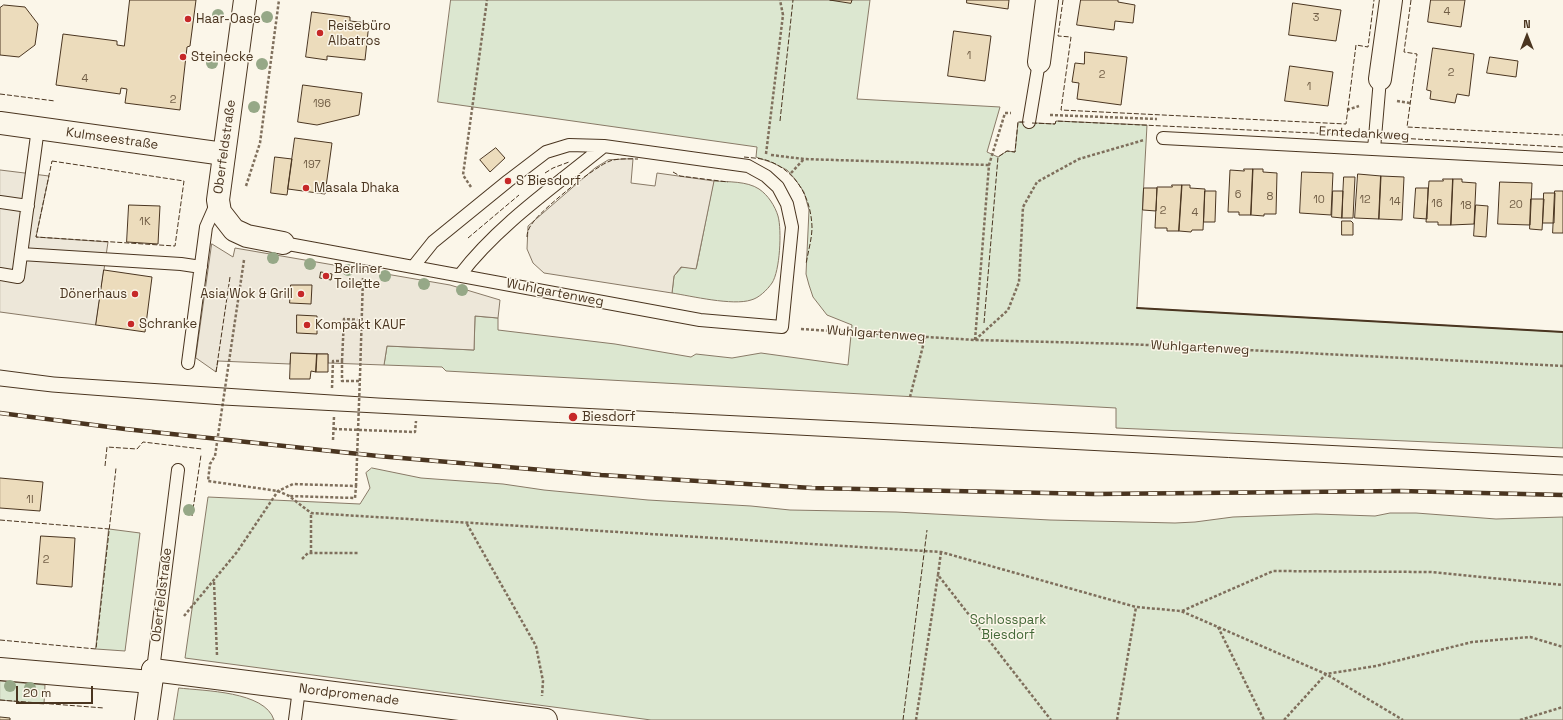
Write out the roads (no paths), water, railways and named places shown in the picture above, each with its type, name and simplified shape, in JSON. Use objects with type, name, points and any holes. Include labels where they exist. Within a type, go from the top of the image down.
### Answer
[{"type":"street","name":"Oberfeldstraße","points":[[218,200],[245,0]]},
{"type":"street","points":[[1039,62],[1047,0]]},
{"type":"street","points":[[1380,79],[1392,0]]},
{"type":"street","name":"Kulmseestraße","points":[[0,123],[224,154]]},
{"type":"street","name":"Wuhlgartenweg","points":[[218,200],[220,212],[234,230],[247,236],[283,243]]},
{"type":"street","name":"Nordpromenade","points":[[0,669],[217,678],[546,720]]},
{"type":"street","name":"Oberfeldstraße","points":[[146,720],[152,676]]},
{"type":"lane","points":[[1029,118],[1039,62]]},
{"type":"lane","points":[[1374,149],[1380,79]]},
{"type":"lane","points":[[0,274],[18,277],[38,128]]},
{"type":"lane","name":"Erntedankweg","points":[[1163,138],[1563,159]]},
{"type":"lane","points":[[413,266],[433,242],[546,152],[569,146],[604,146]]},
{"type":"lane","points":[[460,275],[475,255],[516,218],[604,146]]},
{"type":"lane","name":"Wuhlgartenweg","points":[[283,243],[700,320],[782,328],[792,228],[787,204],[778,187],[766,176],[748,166],[604,146]]},
{"type":"lane","name":"Oberfeldstraße","points":[[188,363],[206,227],[218,200]]},
{"type":"lane","points":[[0,202],[28,206]]},
{"type":"lane","points":[[22,254],[201,266]]},
{"type":"lane","name":"Oberfeldstraße","points":[[152,676],[178,470]]},
{"type":"lane","points":[[295,720],[299,689]]},
{"type":"tram line","points":[[0,370],[54,377],[378,398],[1563,457]]},
{"type":"tram line","points":[[0,386],[52,392],[223,405],[1563,475]]},
{"type":"railway","points":[[0,413],[125,429],[378,456],[601,475],[812,488],[1095,494],[1401,491],[1563,495]]},
{"type":"place","name":"Haar-Oase","points":[[188,19]]},
{"type":"place","name":"Reisebüro Albatros","points":[[320,33]]},
{"type":"place","name":"Steinecke","points":[[183,57]]},
{"type":"place","name":"S Biesdorf","points":[[508,181]]},
{"type":"place","name":"Masala Dhaka","points":[[306,188]]},
{"type":"place","name":"Berliner Toilette","points":[[326,276]]},
{"type":"place","name":"Dönerhaus","points":[[135,294]]},
{"type":"place","name":"Asia Wok & Grill","points":[[301,294]]},
{"type":"place","name":"Schranke","points":[[131,324]]},
{"type":"place","name":"Kompakt KAUF","points":[[307,325]]},
{"type":"place","name":"Biesdorf","points":[[573,417]]},
{"type":"park label","name":"Schlosspark Biesdorf","points":[[1008,628]]}]
